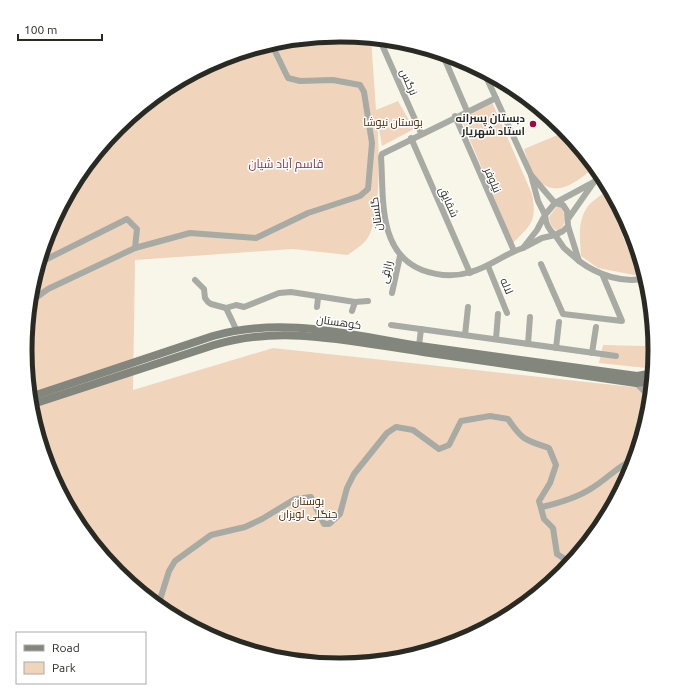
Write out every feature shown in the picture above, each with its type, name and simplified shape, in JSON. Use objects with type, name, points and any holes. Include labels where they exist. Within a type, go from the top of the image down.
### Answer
[{"type":"main road","name":"کوهستان","points":[[37,403],[102,377],[236,329],[269,326],[297,327],[419,346],[637,376],[648,374]]},
{"type":"main road","name":"کوهستان","points":[[36,395],[232,339],[286,334],[333,338],[636,383],[647,382]]},
{"type":"street","name":"نرگس","points":[[382,44],[421,133]]},
{"type":"street","points":[[37,297],[48,289],[135,248],[190,232],[226,237],[256,238],[308,213],[360,196],[368,189],[372,143],[364,92],[360,85],[333,80],[300,81],[288,78],[274,49]]},
{"type":"street","points":[[445,60],[467,111]]},
{"type":"street","points":[[491,81],[496,98],[531,175],[538,201],[550,230],[555,234],[564,248],[590,269],[603,276],[640,279]]},
{"type":"street","points":[[411,138],[496,98]]},
{"type":"street","name":"نیلوفر","points":[[455,116],[514,251]]},
{"type":"street","name":"گلستان","points":[[411,138],[382,154],[381,157],[388,234],[400,256],[416,268],[432,273],[450,276],[470,272],[488,266],[514,251],[542,238],[555,234]]},
{"type":"street","name":"شقایق","points":[[411,138],[470,272]]},
{"type":"street","points":[[531,175],[555,203],[563,205],[567,211],[568,222],[579,261]]},
{"type":"street","points":[[523,248],[538,230],[545,215],[555,203],[597,179]]},
{"type":"street","points":[[555,234],[563,231],[594,182]]},
{"type":"street","points":[[46,260],[127,219],[137,229],[135,248]]},
{"type":"street","name":"رازقی","points":[[392,293],[400,256]]},
{"type":"street","points":[[541,264],[563,314],[622,321],[603,276]]},
{"type":"street","name":"لاله","points":[[488,266],[507,312]]},
{"type":"street","points":[[195,280],[204,289],[208,302],[226,308],[236,305],[244,307],[279,294],[291,292],[318,298],[354,302],[368,301]]},
{"type":"street","points":[[279,294],[281,301]]},
{"type":"street","points":[[317,307],[318,298]]},
{"type":"street","points":[[352,311],[354,302]]},
{"type":"street","points":[[465,335],[468,307]]},
{"type":"street","points":[[226,308],[236,329]]},
{"type":"street","points":[[496,339],[498,314]]},
{"type":"street","points":[[528,344],[530,317]]},
{"type":"street","points":[[556,348],[559,322]]},
{"type":"street","points":[[391,324],[616,356]]},
{"type":"street","points":[[592,353],[596,327]]},
{"type":"street","points":[[419,346],[421,329]]},
{"type":"street","points":[[636,383],[646,393]]},
{"type":"street","points":[[160,600],[169,571],[175,561],[211,535],[245,527],[262,519],[295,499],[305,497],[311,497],[324,524],[329,524],[340,514],[347,488],[354,474],[387,433],[396,427],[412,430],[439,449],[449,446],[462,421],[490,416],[508,419],[519,436],[528,441],[549,448],[556,465],[550,483],[539,501],[542,507],[544,520],[553,528],[557,554],[566,560]]},
{"type":"street","points":[[542,507],[565,502],[591,489],[629,461]]},
{"type":"green space","name":"بوستان جنگلی لویزان","points":[[320,42],[371,43],[376,110],[398,101],[414,129],[382,146],[377,118],[379,162],[377,199],[372,229],[367,239],[348,255],[293,249],[135,260],[133,390],[273,348],[633,387],[646,387],[643,410],[633,449],[626,468],[608,504],[585,538],[559,568],[528,595],[512,607],[477,627],[440,642],[420,648],[401,653],[361,658],[320,658],[300,656],[280,653],[241,642],[204,627],[186,617],[169,607],[137,582],[122,568],[96,538],[73,504],[55,468],[48,449],[38,410],[33,370],[32,350],[35,310],[38,290],[48,251],[55,232],[73,196],[96,162],[122,132],[153,105],[169,93],[204,73],[241,58],[261,52],[280,47]]},
{"type":"green space","points":[[492,102],[532,194],[534,210],[532,222],[513,243],[460,116]]},
{"type":"green space","points":[[560,134],[591,170],[572,184],[557,188],[549,187],[542,183],[533,173],[524,149]]},
{"type":"green space","points":[[605,192],[639,276],[598,268],[581,256],[580,230],[584,212],[594,200]]},
{"type":"green space","points":[[557,206],[562,207],[564,217],[563,226],[558,231],[552,227],[549,217]]},
{"type":"green space","points":[[648,333],[648,368],[599,363],[603,345],[645,346],[646,334]]},
{"type":"place","name":"دبستان پسرانه استاد شهريار","points":[[533,124]]},
{"type":"district","name":"قاسم آباد شیان","points":[[286,163]]},
{"type":"park label","name":"بوستان نیوشا","points":[[393,122]]}]
